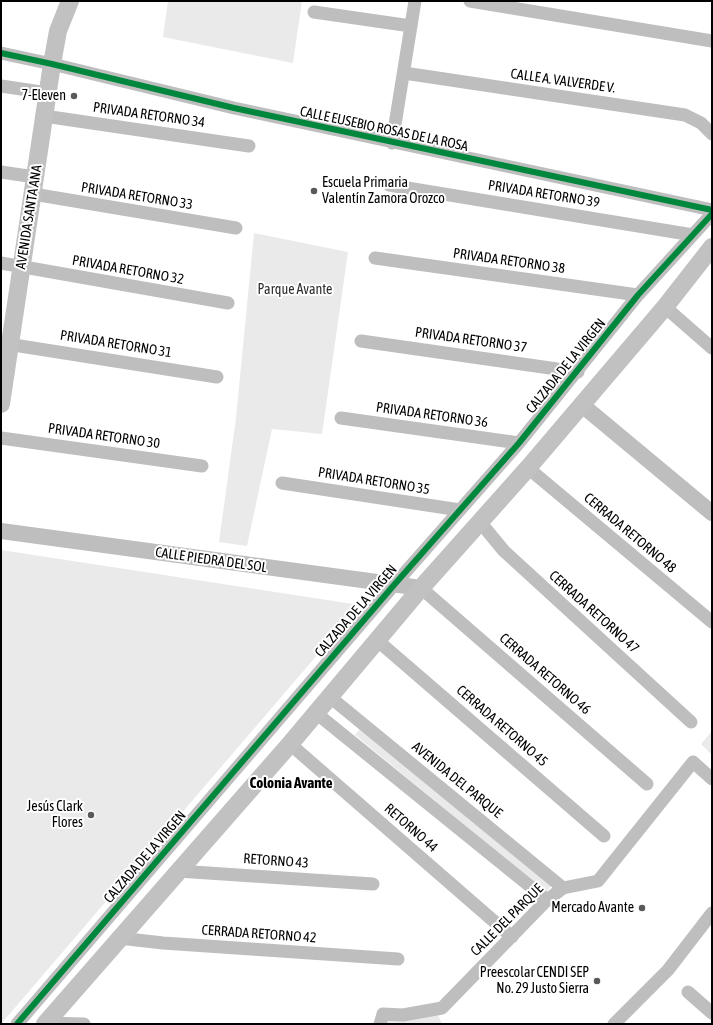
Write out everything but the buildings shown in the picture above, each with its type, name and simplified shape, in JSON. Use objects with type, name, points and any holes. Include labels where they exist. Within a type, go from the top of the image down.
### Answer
[{"type":"main road","name":"AVENIDA SANTA ANA","points":[[1,404],[6,344],[22,267],[58,31],[58,1]]},
{"type":"main road","name":"AVENIDA SANTA ANA","points":[[58,31],[70,1]]},
{"type":"main road","points":[[46,1023],[290,744],[421,588],[528,468],[665,307],[712,247]]},
{"type":"street","points":[[392,143],[415,1]]},
{"type":"street","points":[[470,1],[513,4],[712,41]]},
{"type":"street","points":[[314,12],[411,26]]},
{"type":"street","name":"CALLE EUSEBIO ROSAS DE LA ROSA","points":[[1,53],[234,108],[392,143],[712,210]]},
{"type":"street","name":"CALLE A. VALVERDE V.","points":[[404,74],[685,115],[701,123],[712,134]]},
{"type":"street","points":[[1,86],[48,93]]},
{"type":"street","name":"PRIVADA RETORNO 34","points":[[44,116],[248,146]]},
{"type":"street","name":"PRIVADA RETORNO 33","points":[[1,172],[34,186],[236,228]]},
{"type":"street","name":"PRIVADA RETORNO 39","points":[[389,185],[693,235]]},
{"type":"street","name":"CALZADA DE LA VIRGEN","points":[[17,1024],[394,585],[519,443],[578,372],[638,295],[712,214]]},
{"type":"street","name":"PRIVADA RETORNO 38","points":[[375,258],[638,295]]},
{"type":"street","name":"PRIVADA RETORNO 32","points":[[1,263],[228,303]]},
{"type":"street","points":[[665,307],[712,348]]},
{"type":"street","name":"PRIVADA RETORNO 37","points":[[361,341],[578,372]]},
{"type":"street","name":"PRIVADA RETORNO 31","points":[[6,344],[217,377]]},
{"type":"street","points":[[582,405],[712,513]]},
{"type":"street","name":"PRIVADA RETORNO 36","points":[[341,418],[519,443]]},
{"type":"street","name":"PRIVADA RETORNO 30","points":[[1,438],[202,466]]},
{"type":"street","name":"CERRADA RETORNO 48","points":[[528,468],[712,622]]},
{"type":"street","name":"PRIVADA RETORNO 35","points":[[282,483],[460,510]]},
{"type":"street","name":"CERRADA RETORNO 47","points":[[480,522],[504,551],[691,722]]},
{"type":"street","name":"CALLE PIEDRA DEL SOL","points":[[1,531],[421,588]]},
{"type":"street","name":"CERRADA RETORNO 46","points":[[421,588],[647,784]]},
{"type":"street","name":"CERRADA RETORNO 45","points":[[378,641],[604,836]]},
{"type":"street","name":"AVENIDA DEL PARQUE","points":[[330,697],[563,888]]},
{"type":"street","points":[[316,713],[547,900]]},
{"type":"street","name":"RETORNO 44","points":[[290,744],[512,937]]},
{"type":"street","name":"CALLE DEL PARQUE","points":[[380,1024],[383,1014],[403,1015],[442,1008],[547,900],[563,888],[598,881],[693,762],[712,779]]},
{"type":"street","name":"RETORNO 43","points":[[178,871],[373,884]]},
{"type":"street","points":[[614,1024],[668,970],[712,913]]},
{"type":"street","name":"CERRADA RETORNO 42","points":[[119,938],[163,943],[398,959]]},
{"type":"street","points":[[688,992],[712,1013]]},
{"type":"street","points":[[46,1023],[84,1024]]},
{"type":"green space","points":[[168,1],[302,1],[293,63],[163,37]]},
{"type":"green space","name":"Parque Avante","points":[[254,233],[348,252],[322,434],[272,429],[247,546],[219,542],[236,418]]},
{"type":"green space","name":"Jesús Clark Flores","points":[[1,550],[360,605],[1,1024]]},
{"type":"green space","points":[[360,729],[551,886],[546,892],[355,735]]},
{"type":"green space","points":[[712,731],[712,755],[701,744]]},
{"type":"green space","points":[[438,1015],[442,1024],[384,1024],[386,1017]]},
{"type":"cycle path","points":[[1,53],[234,108],[712,210]]},
{"type":"cycle path","points":[[17,1024],[394,585],[519,443],[638,295],[712,214]]},
{"type":"place","name":"7-Eleven","points":[[74,96]]},
{"type":"place","name":"Escuela Primaria Valentín Zamora Orozco","points":[[314,191]]},
{"type":"place","name":"Jesús Clark Flores","points":[[91,815]]},
{"type":"place","name":"Mercado Avante","points":[[642,908]]},
{"type":"place","name":"Preescolar CENDI SEP No. 29 Justo Sierra","points":[[597,981]]},
{"type":"district","name":"Colonia Avante","points":[[291,783]]}]
